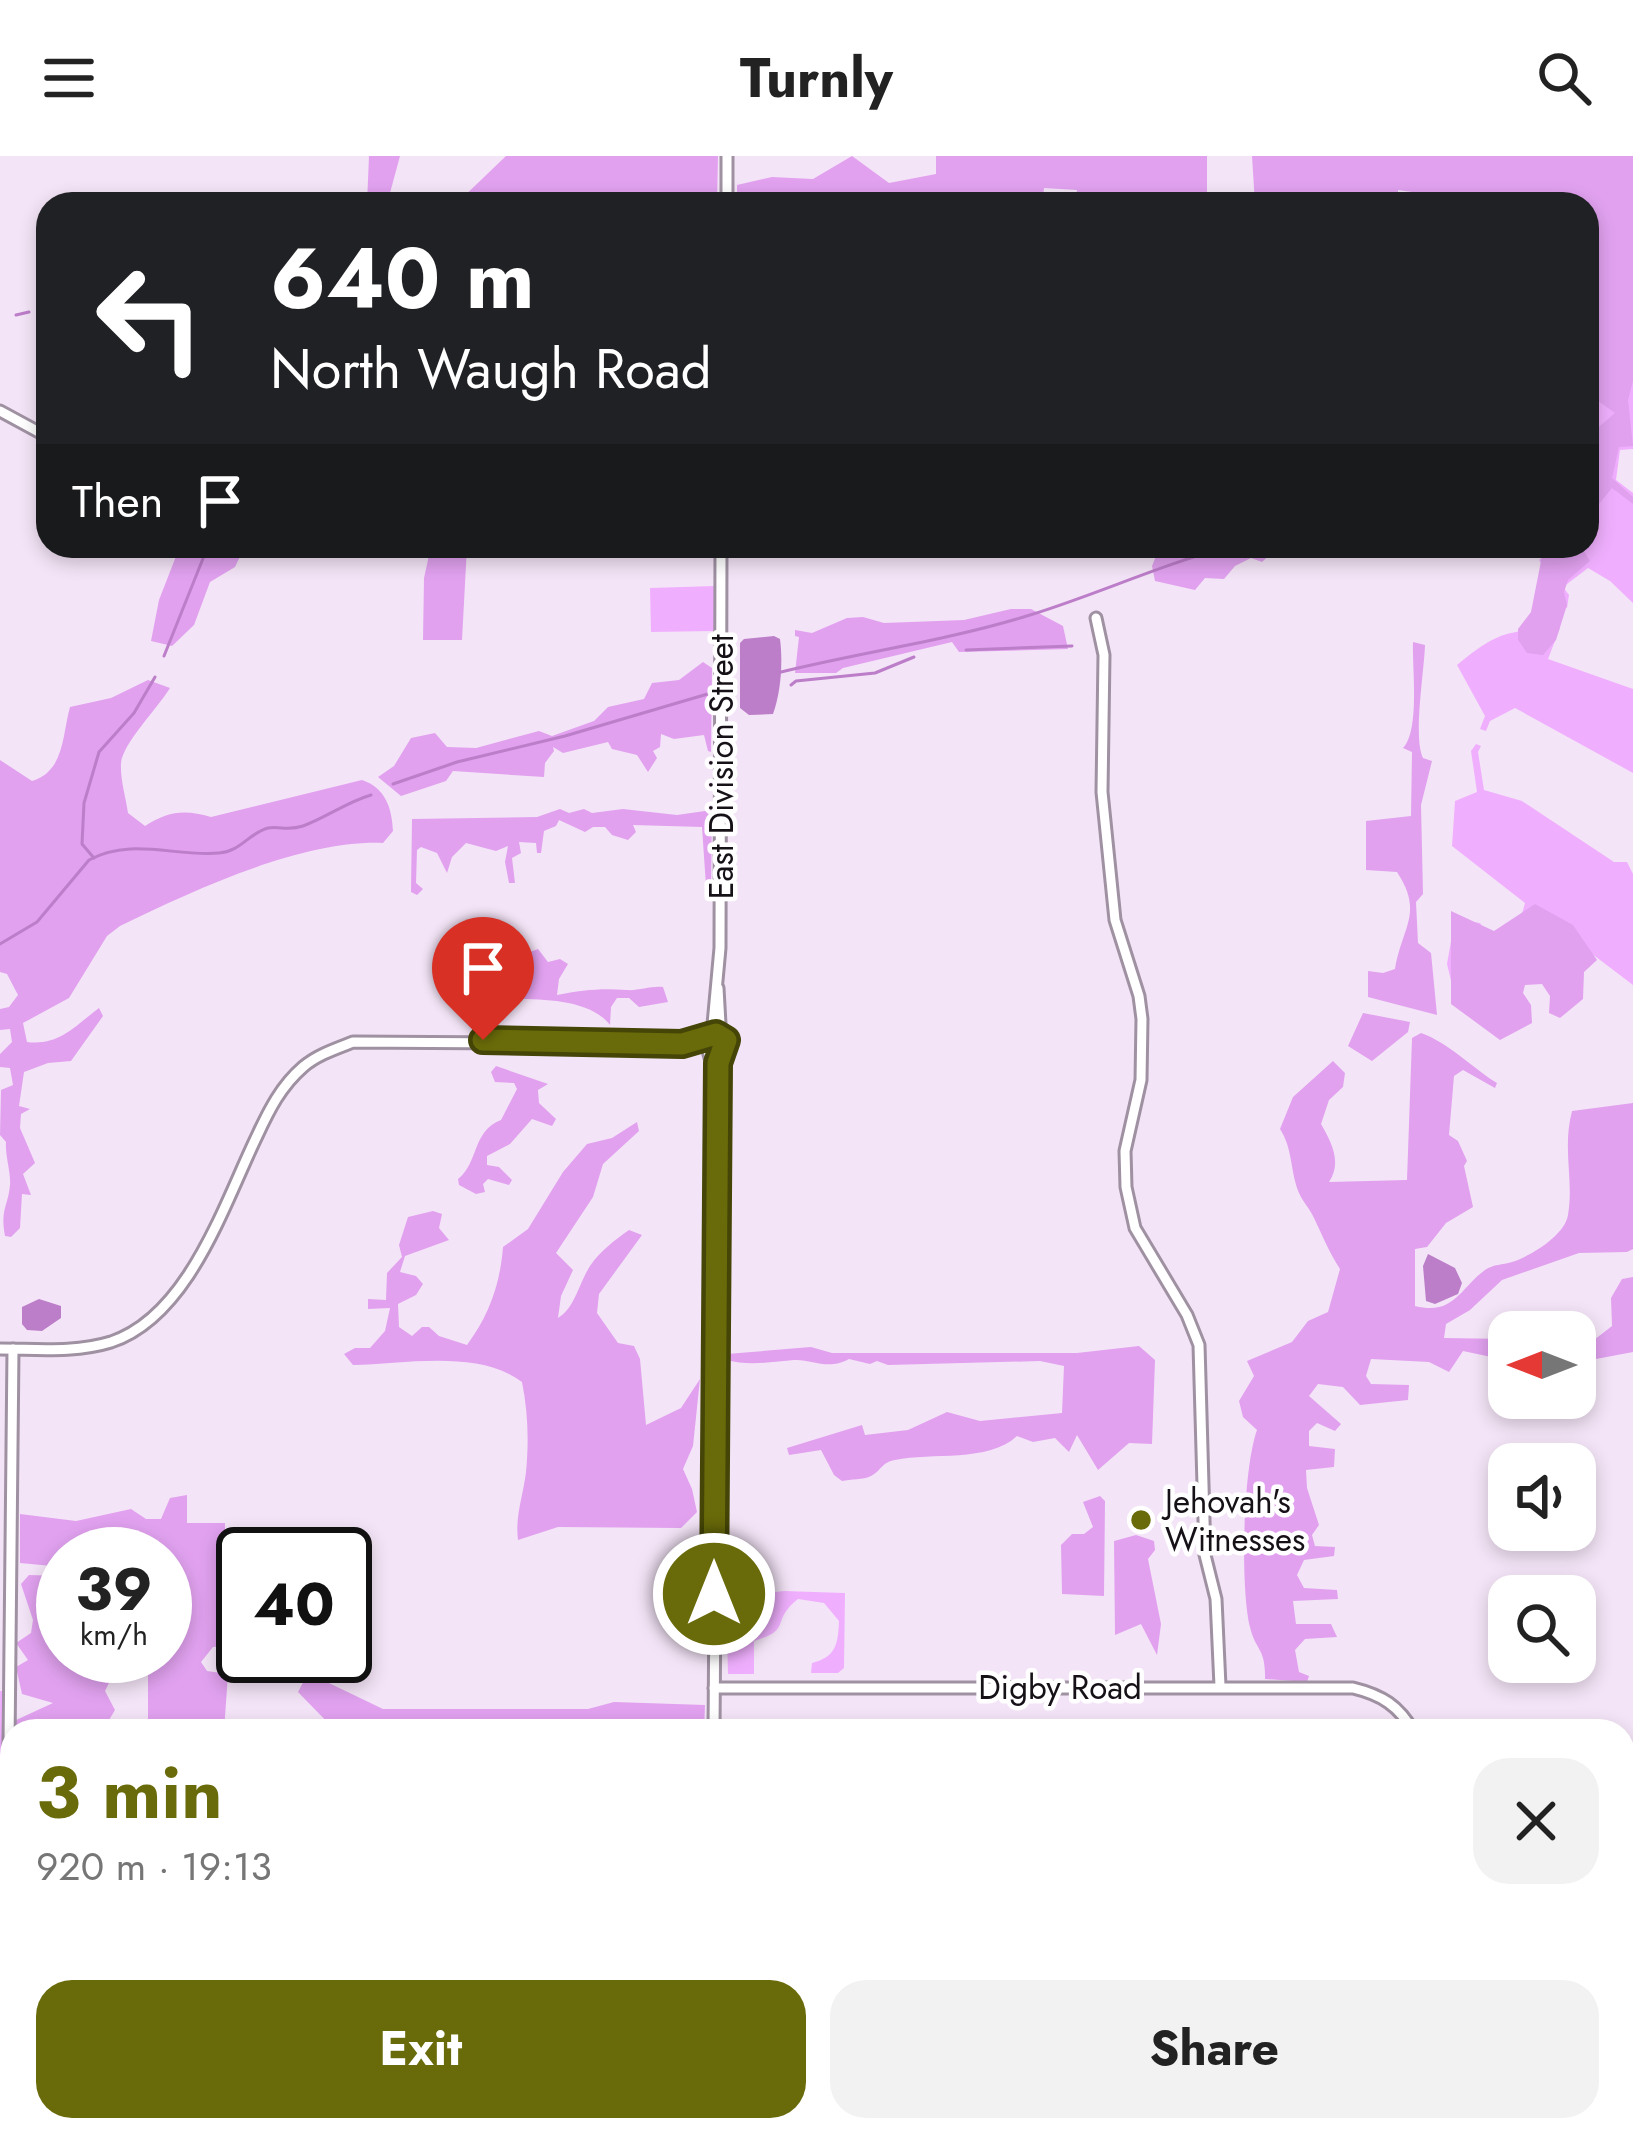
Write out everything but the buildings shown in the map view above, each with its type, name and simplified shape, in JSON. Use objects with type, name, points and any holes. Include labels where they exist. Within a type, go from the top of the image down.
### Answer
[{"type":"street","points":[[727,156],[727,192]]},
{"type":"street","points":[[0,409],[36,428]]},
{"type":"street","name":"East Division Street","points":[[714,1036],[722,558]]},
{"type":"street","points":[[1096,618],[1104,655],[1102,792],[1115,920],[1142,1019],[1142,1080],[1125,1151],[1126,1187],[1135,1228],[1187,1315],[1199,1345],[1205,1556],[1216,1599],[1220,1686]]},
{"type":"street","points":[[0,1348],[78,1348],[115,1341],[167,1307],[207,1238],[276,1096],[303,1067],[328,1051],[352,1042],[686,1045],[714,1036]]},
{"type":"street","points":[[714,1036],[709,1051],[718,1100]]},
{"type":"street","points":[[714,1036],[726,1044],[718,1100],[714,1719]]},
{"type":"street","points":[[709,1051],[722,1052]]},
{"type":"street","points":[[9,1719],[13,1349]]},
{"type":"street","name":"Digby Road","points":[[714,1688],[1353,1688],[1380,1696],[1406,1719]]},
{"type":"shaded area","points":[[369,156],[400,156],[390,192],[368,192]]},
{"type":"shaded area","points":[[506,156],[718,156],[717,192],[468,192]]},
{"type":"shaded area","points":[[852,156],[889,183],[936,174],[936,156],[1207,156],[1207,192],[1044,188],[1044,192],[737,192],[737,185],[772,177],[813,179]]},
{"type":"shaded area","points":[[1252,156],[1633,156],[1633,381],[1628,400],[1633,446],[1619,447],[1612,478],[1633,497],[1633,504],[1612,488],[1599,504],[1599,427],[1615,413],[1599,402],[1599,192],[1254,192]]},
{"type":"shaded area","points":[[1633,330],[1633,449],[1620,450],[1616,480],[1633,493],[1633,603],[1588,568],[1563,587],[1569,595],[1567,608],[1538,594],[1551,579],[1539,560],[1599,558],[1599,357]]},
{"type":"shaded area","points":[[175,558],[239,558],[235,567],[210,582],[194,625],[172,646],[151,641],[159,600]]},
{"type":"shaded area","points":[[428,558],[466,558],[462,640],[423,640]]},
{"type":"shaded area","points":[[1155,558],[1251,558],[1224,579],[1205,578],[1195,590],[1155,581]]},
{"type":"shaded area","points":[[1542,558],[1588,558],[1568,580],[1567,605],[1556,640],[1543,655],[1527,653],[1518,640],[1518,629],[1531,612]]},
{"type":"shaded area","points":[[715,586],[715,631],[651,632],[650,588]]},
{"type":"shaded area","points":[[1031,609],[1063,626],[1068,649],[959,652],[952,642],[836,673],[795,673],[799,637],[795,630],[812,633],[847,618],[884,623],[964,620]]},
{"type":"shaded area","points":[[1560,628],[1548,659],[1633,689],[1633,773],[1515,708],[1490,721],[1486,731],[1480,729],[1485,716],[1457,665],[1504,635]]},
{"type":"shaded area","points":[[780,639],[781,657],[776,705],[773,714],[749,715],[740,708],[740,643]]},
{"type":"shaded area","points":[[1413,642],[1425,645],[1419,736],[1423,758],[1432,761],[1421,805],[1423,894],[1416,902],[1418,943],[1431,953],[1437,1015],[1368,997],[1368,971],[1395,969],[1409,920],[1409,899],[1397,872],[1366,870],[1366,821],[1411,816],[1412,752],[1403,748],[1412,728]]},
{"type":"shaded area","points":[[703,662],[712,668],[711,752],[704,735],[674,739],[661,734],[660,747],[653,751],[657,758],[648,772],[637,755],[612,749],[608,742],[563,753],[553,747],[544,777],[453,771],[446,781],[401,796],[378,777],[394,766],[411,738],[435,733],[447,747],[476,748],[539,731],[552,736],[594,721],[608,707],[644,699],[652,683],[679,680]]},
{"type":"shaded area","points":[[148,680],[170,688],[134,736],[121,763],[128,813],[145,826],[169,814],[211,817],[362,780],[386,800],[393,831],[383,843],[351,844],[283,858],[120,926],[107,936],[69,998],[23,1023],[27,1042],[38,1042],[66,1033],[99,1008],[103,1016],[71,1061],[24,1072],[19,1106],[30,1109],[21,1114],[20,1128],[35,1163],[23,1174],[31,1195],[22,1194],[20,1228],[11,1237],[5,1236],[10,1180],[6,1142],[0,1135],[1,1090],[13,1085],[10,1068],[0,1067],[0,1054],[12,1042],[10,1029],[0,1030],[0,1009],[9,1007],[18,995],[7,974],[0,972],[0,760],[32,781],[43,776],[60,751],[70,707],[111,698]]},
{"type":"shaded area","points":[[1476,744],[1481,746],[1484,790],[1522,801],[1614,862],[1627,862],[1633,874],[1633,985],[1550,922],[1456,1001],[1447,964],[1454,924],[1461,920],[1480,923],[1489,938],[1521,917],[1525,903],[1452,846],[1455,801],[1477,792],[1471,751]]},
{"type":"shaded area","points":[[560,809],[677,815],[712,810],[711,888],[706,886],[702,827],[633,825],[636,832],[628,840],[605,827],[585,832],[559,820],[544,831],[541,853],[536,843],[519,842],[521,853],[512,858],[515,883],[509,883],[505,862],[508,846],[496,851],[466,843],[452,857],[447,873],[437,853],[417,850],[416,883],[423,889],[417,895],[411,892],[412,819],[537,817]]},
{"type":"shaded area","points":[[1535,904],[1573,925],[1597,960],[1584,972],[1583,999],[1560,1018],[1549,1013],[1550,996],[1542,984],[1525,985],[1532,1023],[1500,1040],[1451,1004],[1451,911],[1494,931]]},
{"type":"shaded area","points":[[471,943],[484,956],[488,976],[511,988],[522,983],[527,953],[538,949],[548,962],[560,959],[568,964],[557,995],[663,987],[668,1002],[639,1007],[629,998],[617,998],[610,1025],[581,1006],[555,1001],[516,999],[513,1008],[506,1004],[478,1008],[459,987],[452,960],[452,952]]},
{"type":"shaded area","points":[[1363,1013],[1410,1022],[1408,1032],[1372,1061],[1348,1046]]},
{"type":"shaded area","points":[[1421,1033],[1431,1037],[1497,1083],[1495,1088],[1463,1070],[1454,1076],[1449,1135],[1458,1141],[1467,1161],[1464,1166],[1473,1207],[1446,1223],[1427,1247],[1415,1249],[1415,1306],[1448,1304],[1485,1270],[1528,1255],[1561,1230],[1568,1215],[1572,1111],[1633,1103],[1633,1249],[1579,1253],[1502,1280],[1470,1310],[1446,1324],[1444,1338],[1488,1339],[1488,1356],[1463,1351],[1449,1372],[1429,1362],[1371,1359],[1366,1376],[1371,1384],[1409,1385],[1408,1400],[1360,1405],[1343,1387],[1318,1384],[1309,1396],[1341,1424],[1335,1431],[1317,1423],[1309,1431],[1309,1446],[1335,1449],[1334,1467],[1306,1470],[1307,1488],[1319,1525],[1312,1535],[1315,1546],[1335,1547],[1334,1556],[1304,1560],[1297,1575],[1304,1588],[1337,1590],[1338,1599],[1293,1601],[1296,1624],[1331,1624],[1337,1637],[1305,1639],[1295,1650],[1299,1672],[1309,1676],[1307,1682],[1265,1679],[1264,1661],[1250,1627],[1244,1557],[1246,1499],[1257,1430],[1243,1417],[1239,1401],[1254,1376],[1247,1361],[1292,1342],[1308,1321],[1328,1312],[1340,1269],[1299,1193],[1280,1129],[1293,1097],[1333,1061],[1345,1073],[1343,1087],[1329,1100],[1321,1124],[1335,1160],[1329,1182],[1407,1180],[1412,1038]]},
{"type":"shaded area","points":[[496,1066],[548,1084],[538,1090],[539,1103],[556,1119],[552,1126],[532,1119],[510,1144],[487,1156],[487,1165],[499,1167],[512,1180],[509,1185],[488,1179],[483,1184],[485,1192],[476,1194],[459,1185],[458,1179],[485,1131],[501,1120],[517,1089],[514,1083],[495,1082],[491,1072]]},
{"type":"shaded area","points":[[637,1122],[639,1131],[603,1164],[593,1197],[556,1253],[573,1270],[561,1296],[558,1318],[603,1251],[629,1230],[642,1235],[599,1294],[597,1313],[618,1343],[634,1346],[640,1359],[646,1425],[681,1408],[700,1379],[693,1446],[683,1469],[697,1512],[681,1528],[558,1527],[518,1540],[527,1449],[522,1382],[485,1365],[418,1361],[353,1365],[344,1354],[370,1348],[385,1331],[390,1308],[368,1309],[368,1299],[386,1300],[387,1273],[402,1257],[399,1245],[408,1217],[433,1211],[442,1214],[439,1228],[449,1240],[405,1256],[400,1272],[416,1276],[423,1284],[416,1295],[398,1304],[399,1327],[412,1336],[429,1327],[439,1336],[467,1345],[492,1299],[503,1247],[528,1229],[563,1172],[587,1144],[612,1138]]},
{"type":"shaded area","points":[[1428,1254],[1455,1268],[1462,1283],[1458,1294],[1435,1304],[1426,1301],[1423,1266]]},
{"type":"shaded area","points":[[1633,1277],[1633,1352],[1596,1359],[1596,1338],[1612,1326],[1611,1298],[1622,1279]]},
{"type":"shaded area","points":[[39,1299],[61,1306],[61,1318],[42,1331],[27,1330],[22,1324],[22,1307]]},
{"type":"shaded area","points":[[1139,1346],[1155,1360],[1152,1444],[1129,1443],[1098,1470],[1077,1435],[1069,1452],[1055,1438],[1033,1442],[1017,1436],[991,1450],[891,1461],[868,1477],[842,1481],[821,1450],[789,1455],[787,1448],[862,1425],[865,1435],[908,1430],[947,1412],[980,1421],[1062,1413],[1064,1366],[1040,1361],[888,1365],[849,1359],[827,1364],[727,1360],[727,1354],[811,1347],[832,1353],[1077,1353]]},
{"type":"shaded area","points":[[187,1495],[187,1523],[225,1523],[225,1527],[216,1527],[216,1647],[201,1662],[207,1671],[216,1672],[216,1683],[227,1683],[225,1719],[148,1719],[148,1683],[192,1683],[192,1527],[36,1527],[36,1564],[20,1563],[20,1514],[76,1521],[131,1509],[146,1519],[161,1519],[170,1498]]},
{"type":"shaded area","points":[[1100,1496],[1105,1501],[1104,1596],[1062,1594],[1061,1545],[1072,1534],[1084,1534],[1093,1527],[1083,1502]]},
{"type":"shaded area","points":[[1136,1535],[1154,1541],[1155,1550],[1148,1559],[1161,1624],[1157,1655],[1141,1624],[1115,1635],[1114,1541]]},
{"type":"shaded area","points":[[29,1575],[36,1575],[36,1683],[109,1683],[105,1691],[115,1710],[110,1719],[18,1719],[53,1703],[22,1694],[16,1667],[28,1660],[16,1643],[31,1633],[33,1620],[21,1584]]},
{"type":"shaded area","points":[[726,1592],[845,1593],[844,1668],[838,1673],[811,1673],[812,1663],[834,1648],[839,1621],[824,1603],[798,1599],[774,1633],[754,1641],[754,1674],[728,1674]]},
{"type":"shaded area","points":[[303,1683],[329,1683],[383,1709],[588,1709],[614,1702],[705,1705],[704,1719],[324,1719],[298,1692]]},
{"type":"shaded area","points":[[0,1691],[5,1691],[5,1719],[0,1719]]},
{"type":"waterway","points":[[16,315],[29,312]]},
{"type":"waterway","points":[[164,656],[203,558]]},
{"type":"waterway","points":[[777,673],[999,624],[1190,558]]},
{"type":"waterway","points":[[966,650],[1072,646]]},
{"type":"waterway","points":[[791,685],[875,673],[914,657]]},
{"type":"waterway","points":[[94,858],[82,844],[84,803],[99,752],[134,713],[155,677]]},
{"type":"waterway","points":[[393,784],[711,693]]},
{"type":"waterway","points":[[0,944],[37,922],[89,860],[105,853],[137,849],[226,852],[261,830],[303,826],[371,795]]},
{"type":"place","name":"Jehovah's Witnesses","points":[[1141,1520]]},
{"type":"route","points":[[483,1040],[682,1044],[716,1034],[726,1040],[718,1063],[714,1594]]}]
